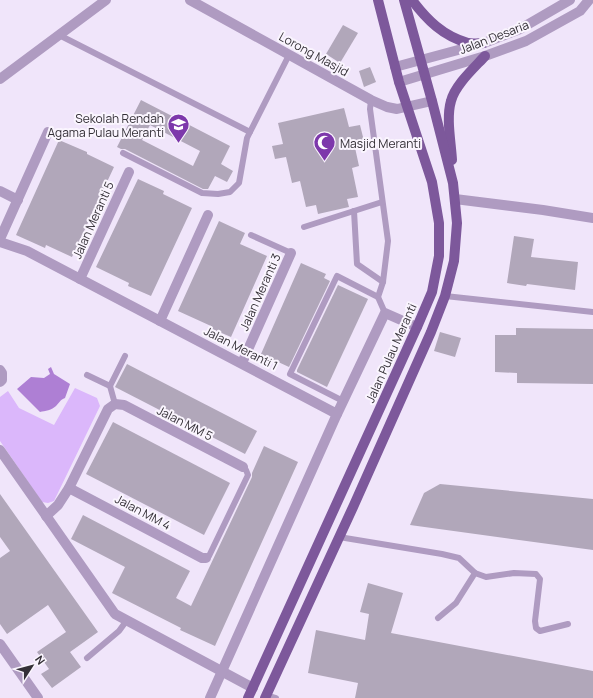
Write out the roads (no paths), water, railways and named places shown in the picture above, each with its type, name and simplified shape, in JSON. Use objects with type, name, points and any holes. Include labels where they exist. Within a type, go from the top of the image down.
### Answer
[{"type":"main road","name":"Jalan Pulau Meranti","points":[[248,698],[417,328],[432,292],[439,256],[439,223],[432,182],[399,82],[378,0]]},
{"type":"main road","points":[[404,0],[453,183]]},
{"type":"main road","points":[[412,0],[421,12],[437,28],[469,43],[484,43]]},
{"type":"main road","points":[[269,697],[431,332],[445,296],[454,261],[457,223],[449,114],[451,100],[464,80],[485,56]]},
{"type":"street","points":[[0,79],[106,0]]},
{"type":"street","name":"Lorong Masjid","points":[[190,0],[371,100],[387,107],[397,109],[407,108],[432,101]]},
{"type":"street","name":"Jalan Desaria","points":[[395,67],[484,43],[520,29],[570,0]]},
{"type":"street","name":"Jalan Desaria","points":[[399,82],[526,42],[580,11],[589,0]]},
{"type":"street","points":[[0,240],[48,132]]},
{"type":"street","name":"Jalan Meranti 5","points":[[80,279],[129,172]]},
{"type":"street","points":[[0,191],[18,200]]},
{"type":"street","points":[[455,199],[593,218]]},
{"type":"street","points":[[160,321],[208,215]]},
{"type":"street","name":"Jalan Meranti 1","points":[[0,240],[27,251],[337,414]]},
{"type":"street","name":"Jalan Meranti 3","points":[[242,363],[291,253]]},
{"type":"street","points":[[210,698],[337,414],[385,313],[417,328]]},
{"type":"street","points":[[0,370],[2,373],[2,380],[0,382]]},
{"type":"street","points":[[46,516],[58,505],[69,488],[108,409],[115,404]]},
{"type":"street","name":"Jalan MM 5","points":[[115,404],[124,406],[243,467]]},
{"type":"street","points":[[0,450],[115,614],[253,688]]},
{"type":"street","name":"Jalan MM 4","points":[[69,488],[202,558],[206,558]]},
{"type":"street","points":[[0,644],[38,698]]},
{"type":"lane","points":[[59,35],[250,132]]},
{"type":"lane","points":[[123,153],[202,193],[218,194],[230,192],[239,183],[247,138],[289,55]]},
{"type":"lane","points":[[371,100],[370,109],[388,241],[383,282],[378,297]]},
{"type":"lane","points":[[304,228],[382,202]]},
{"type":"lane","points":[[354,211],[356,264],[383,282]]},
{"type":"lane","points":[[251,235],[291,253]]},
{"type":"lane","points":[[343,401],[290,374],[337,276],[378,297],[385,313]]},
{"type":"lane","points":[[445,296],[593,312]]},
{"type":"lane","points":[[115,404],[110,386],[125,356]]},
{"type":"lane","points":[[87,375],[110,386]]},
{"type":"lane","points":[[206,558],[209,556],[248,475],[243,467]]},
{"type":"lane","points":[[339,537],[459,558],[475,573],[486,577],[514,573],[536,574],[540,580],[535,621],[536,628],[540,631],[568,624]]},
{"type":"lane","points":[[438,618],[456,603],[475,573]]},
{"type":"lane","points":[[86,658],[119,631],[127,620]]},
{"type":"place","name":"Sekolah Rendah Agama Pulau Meranti","points":[[179,144]]},
{"type":"place","name":"Masjid Meranti","points":[[324,162]]}]
